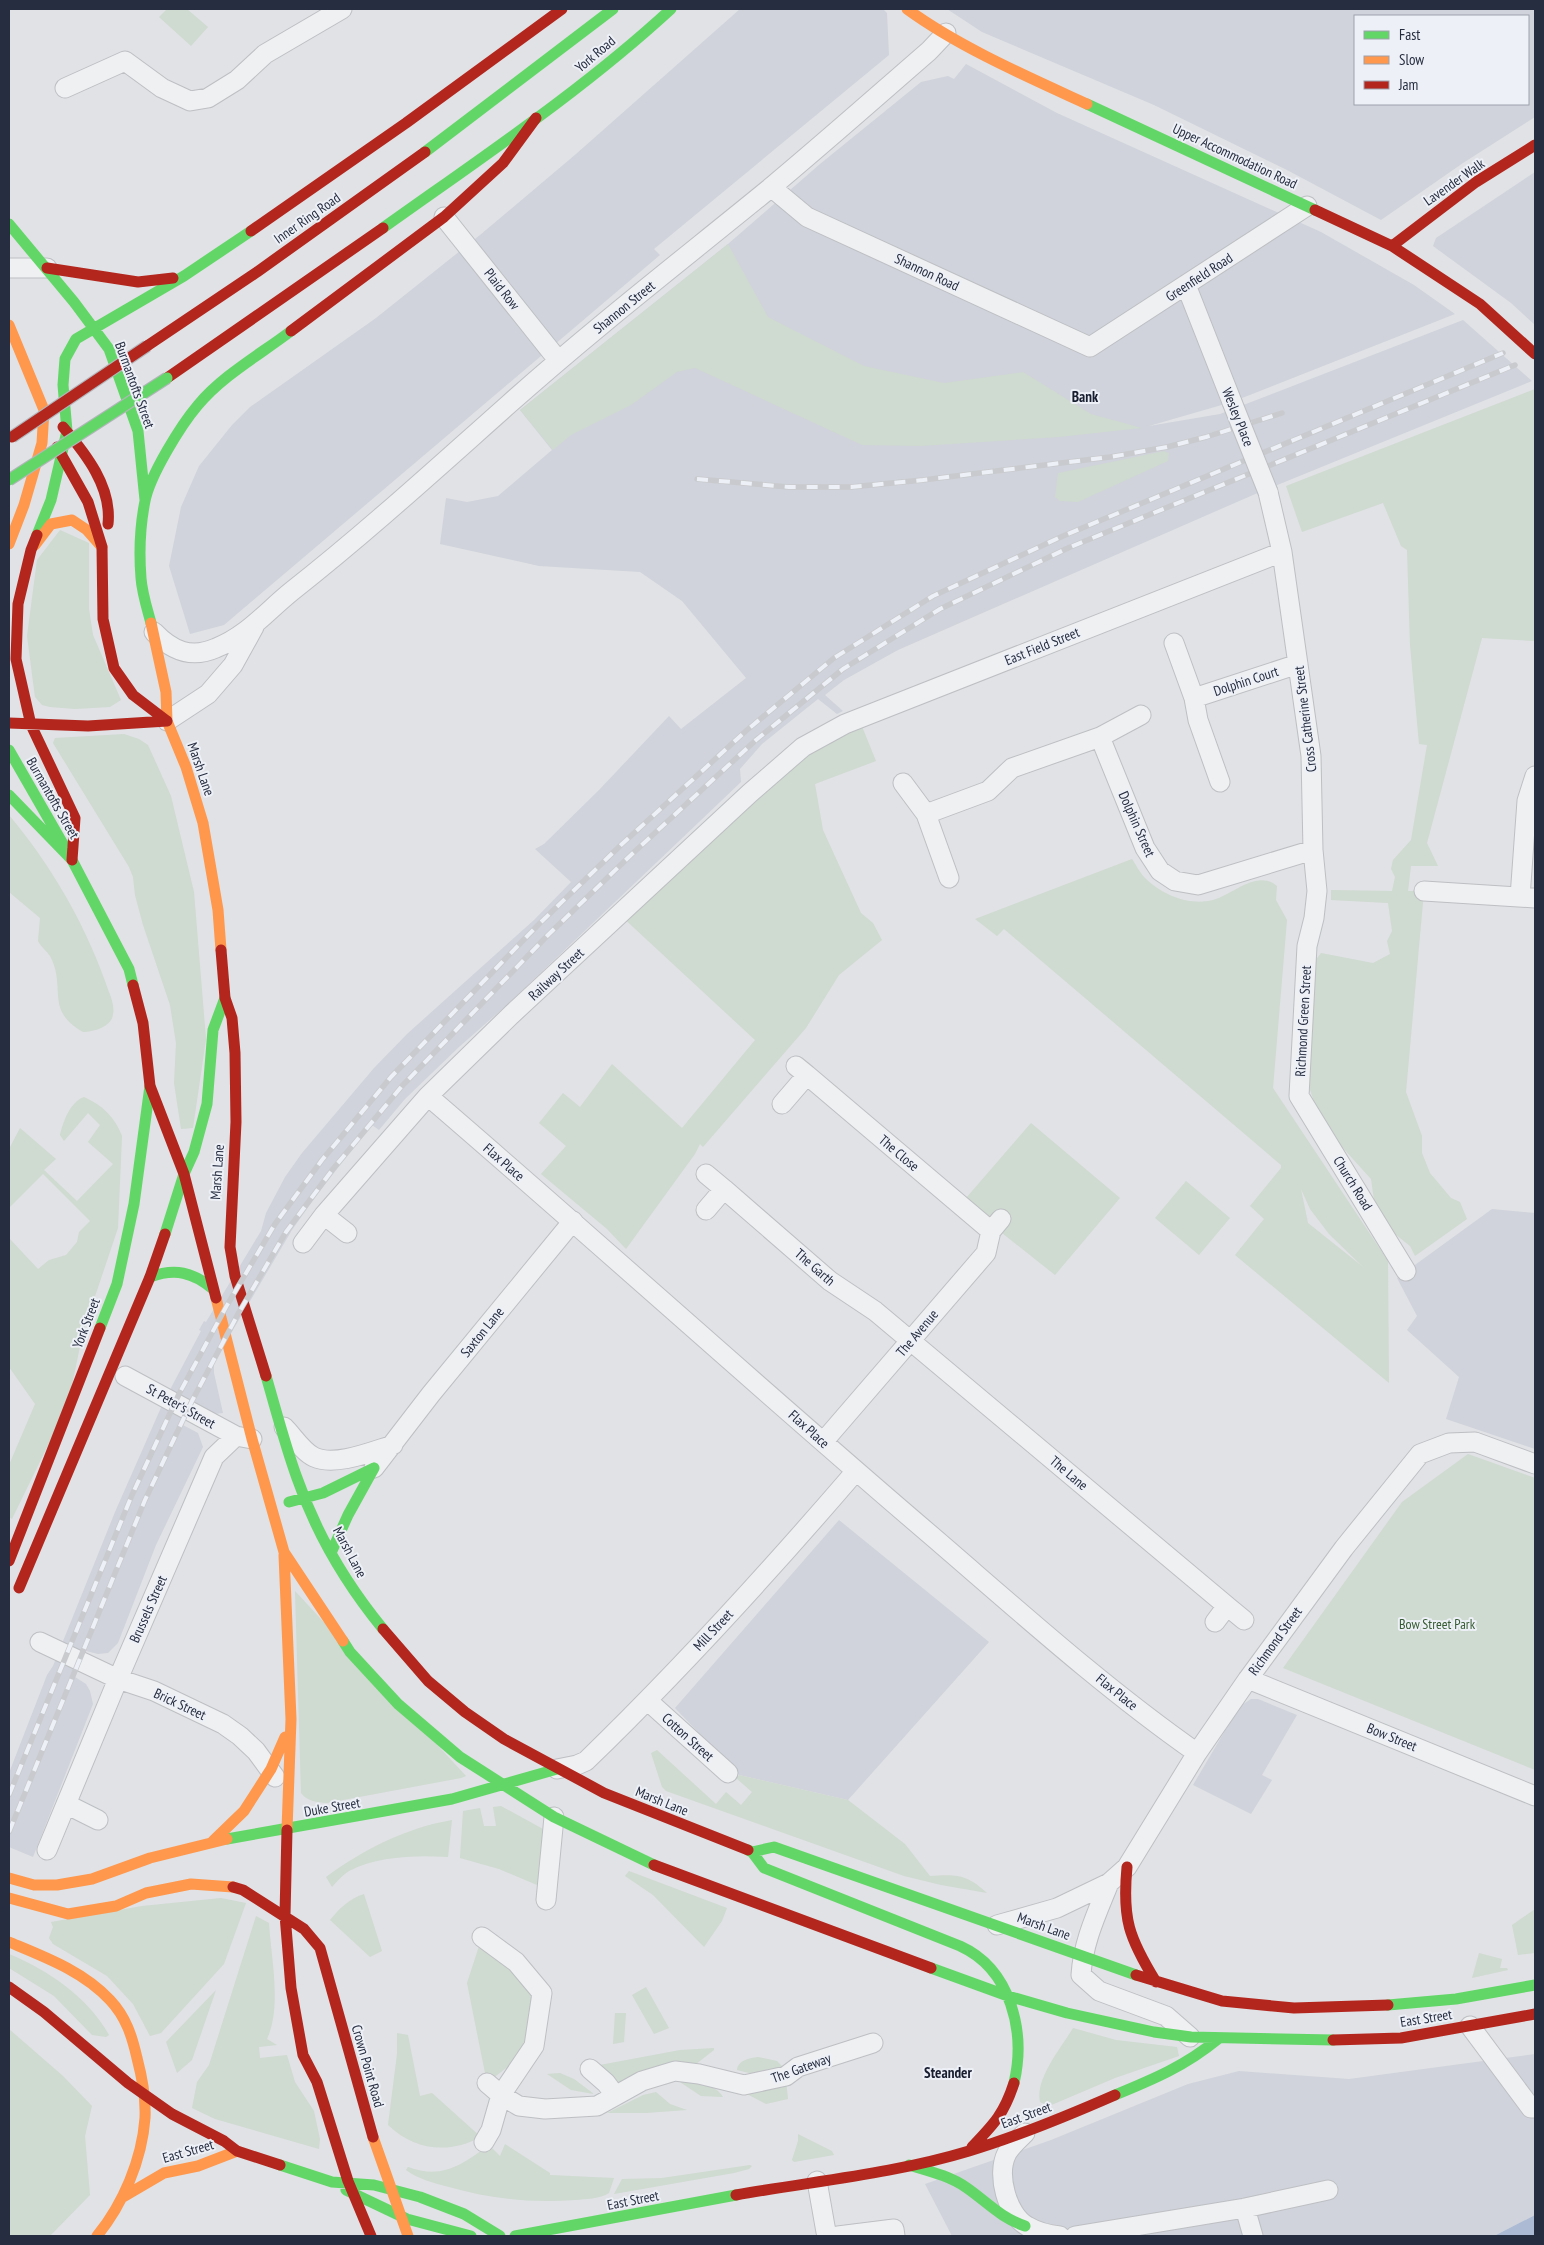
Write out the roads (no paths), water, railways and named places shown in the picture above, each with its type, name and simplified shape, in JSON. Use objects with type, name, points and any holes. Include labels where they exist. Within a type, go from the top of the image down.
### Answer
[{"type":"main road","points":[[12,436],[39,415],[56,391],[65,359],[76,339],[184,276],[406,123],[562,9]]},
{"type":"main road","name":"Inner Ring Road","points":[[12,436],[257,272],[451,134],[613,9]]},
{"type":"main road","name":"York Road","points":[[536,118],[583,84],[671,9]]},
{"type":"main road","name":"Upper Accommodation Road","points":[[907,9],[925,22],[1049,86],[1392,246],[1480,304],[1535,354]]},
{"type":"main road","points":[[145,500],[169,448],[199,404],[228,378],[444,218],[503,163],[536,118]]},
{"type":"main road","points":[[9,480],[167,378],[278,302],[536,118]]},
{"type":"main road","name":"Lavender Walk","points":[[1392,246],[1476,182],[1535,146]]},
{"type":"main road","name":"Burmantofts Street","points":[[9,224],[109,349],[138,431],[145,500]]},
{"type":"main road","points":[[46,268],[138,282],[159,281],[184,276]]},
{"type":"main road","points":[[9,325],[39,415],[42,443],[24,505],[9,544]]},
{"type":"main road","points":[[65,359],[63,385],[67,431],[52,500],[31,550],[18,604],[16,659],[31,725],[75,818],[72,860]]},
{"type":"main road","points":[[39,415],[49,412],[67,431],[96,474],[107,498],[109,520],[102,547],[103,619],[114,668],[133,695],[167,721]]},
{"type":"main road","points":[[39,415],[46,420],[61,455],[88,502],[102,547]]},
{"type":"main road","name":"Marsh Lane","points":[[145,500],[140,546],[142,579],[166,692],[167,721],[186,767],[203,824],[218,910],[225,998],[232,1018],[236,1122],[230,1190],[230,1247],[235,1276],[297,1479],[331,1553],[359,1600],[428,1681],[494,1732],[604,1794],[752,1852],[774,1848],[1156,1982],[1222,2001],[1294,2008]]},
{"type":"main road","points":[[31,550],[51,524],[72,520],[87,530],[102,547]]},
{"type":"main road","points":[[9,723],[129,726],[167,721]]},
{"type":"main road","name":"Burmantofts Street","points":[[9,750],[72,860]]},
{"type":"main road","points":[[9,795],[72,860]]},
{"type":"main road","name":"Marsh Lane","points":[[72,860],[129,969],[143,1024],[150,1086],[184,1174],[213,1289],[244,1438],[269,1497],[284,1552],[350,1652],[398,1704],[460,1757],[554,1817],[669,1872],[1008,1996],[1068,2013],[1154,2032],[1191,2038],[1218,2039]]},
{"type":"main road","points":[[14,1590],[150,1278],[163,1236],[176,1204],[184,1174],[194,1152],[203,1119],[211,1078],[214,1030],[225,998]]},
{"type":"main road","name":"York Street","points":[[9,1561],[116,1284],[134,1204],[150,1086]]},
{"type":"main road","points":[[150,1278],[165,1271],[187,1272],[202,1279],[213,1289]]},
{"type":"main road","points":[[269,1497],[289,1502],[306,1500],[331,1491],[374,1468]]},
{"type":"main road","points":[[331,1553],[348,1515],[374,1468]]},
{"type":"main road","points":[[284,1552],[291,1719],[285,1915],[291,1988],[303,2055],[317,2082],[348,2181],[371,2236]]},
{"type":"main road","points":[[214,1841],[244,1811],[271,1769],[291,1719]]},
{"type":"main road","name":"Duke Street","points":[[34,1885],[57,1885],[92,1880],[168,1854],[214,1841],[287,1830],[452,1799],[557,1769]]},
{"type":"main road","points":[[752,1852],[764,1868],[942,1938],[968,1950],[988,1963],[1008,1996],[1019,2042],[1015,2082],[998,2119],[968,2150]]},
{"type":"main road","points":[[1127,1867],[1124,1910],[1128,1932],[1156,1982]]},
{"type":"main road","points":[[9,1878],[34,1885],[85,1893]]},
{"type":"main road","points":[[9,1898],[68,1914],[116,1906],[146,1894],[192,1884],[226,1885],[243,1890],[285,1915]]},
{"type":"main road","points":[[118,1891],[146,1894]]},
{"type":"main road","name":"Crown Point Road","points":[[285,1915],[304,1929],[320,1948],[358,2089],[408,2236]]},
{"type":"main road","points":[[9,1942],[75,1972],[109,1998],[125,2019],[135,2049],[144,2095],[146,2118],[142,2140],[123,2197],[103,2233]]},
{"type":"main road","name":"East Street","points":[[1294,2008],[1366,2007],[1456,1999],[1535,1985]]},
{"type":"main road","points":[[9,1986],[44,2010],[98,2059],[144,2095]]},
{"type":"main road","name":"East Street","points":[[514,2236],[909,2165],[968,2150],[1026,2131],[1171,2072],[1201,2053],[1218,2039],[1343,2040],[1401,2038],[1535,2014]]},
{"type":"main road","name":"East Street","points":[[144,2095],[181,2120],[225,2140],[237,2151],[332,2182],[348,2181],[433,2200],[483,2224],[500,2236]]},
{"type":"main road","name":"East Street","points":[[123,2197],[164,2172],[198,2166],[237,2151]]},
{"type":"main road","points":[[909,2165],[949,2177],[968,2189],[996,2213],[1011,2222],[1025,2226]]},
{"type":"main road","points":[[332,2182],[401,2218],[448,2232],[471,2236]]},
{"type":"street","points":[[65,88],[125,61],[162,88],[190,101],[208,98],[237,80],[265,54],[342,9]]},
{"type":"street","name":"Shannon Street","points":[[154,632],[163,642],[176,650],[185,653],[202,653],[218,648],[256,624],[296,582],[558,360],[771,187],[929,51],[946,33]]},
{"type":"street","name":"Shannon Road","points":[[771,187],[807,217],[1090,347]]},
{"type":"street","name":"Greenfield Road","points":[[1090,347],[1307,206]]},
{"type":"street","name":"Plaid Row","points":[[444,218],[558,360]]},
{"type":"street","points":[[9,268],[46,268]]},
{"type":"street","name":"Wesley Place","points":[[1186,284],[1268,492],[1282,552]]},
{"type":"street","name":"Cross Catherine Street","points":[[1282,552],[1311,756],[1316,891],[1314,918],[1307,946]]},
{"type":"street","name":"East Field Street","points":[[804,746],[845,724],[1282,552]]},
{"type":"street","name":"Shannon Street","points":[[167,721],[208,694],[233,665],[256,624]]},
{"type":"street","points":[[1174,643],[1194,698],[1198,720],[1220,782]]},
{"type":"street","name":"Dolphin Court","points":[[1194,698],[1298,664]]},
{"type":"street","points":[[926,814],[988,791],[1012,768],[1100,737],[1141,715]]},
{"type":"street","name":"Dolphin Street","points":[[1100,737],[1145,848],[1160,871],[1175,882],[1198,885],[1313,850]]},
{"type":"street","name":"Railway Street","points":[[303,1243],[324,1215],[428,1096],[665,871],[804,746]]},
{"type":"street","points":[[1424,890],[1528,898],[1527,801],[1535,776]]},
{"type":"street","points":[[903,783],[926,814],[949,878]]},
{"type":"street","name":"Richmond Green Street","points":[[1299,1096],[1307,946]]},
{"type":"street","name":"The Close","points":[[782,1104],[802,1070],[996,1225]]},
{"type":"street","name":"Flax Place","points":[[428,1096],[573,1221],[613,1260],[1041,1630],[1166,1732],[1197,1753]]},
{"type":"street","name":"Church Road","points":[[1299,1096],[1406,1271]]},
{"type":"street","name":"The Garth","points":[[706,1174],[842,1290],[867,1304],[910,1340]]},
{"type":"street","points":[[706,1210],[724,1189]]},
{"type":"street","points":[[324,1215],[347,1233]]},
{"type":"street","name":"Saxton Lane","points":[[374,1468],[573,1221]]},
{"type":"street","name":"The Avenue","points":[[824,1442],[986,1253],[996,1225]]},
{"type":"street","name":"The Lane","points":[[910,1340],[1244,1620]]},
{"type":"street","name":"St Peter's Street","points":[[130,1378],[244,1438]]},
{"type":"street","points":[[279,1421],[314,1457],[327,1460],[358,1456],[393,1445]]},
{"type":"street","name":"Brussels Street","points":[[47,1850],[118,1679],[214,1457],[244,1438]]},
{"type":"street","name":"Richmond Street","points":[[997,1925],[1057,1908],[1109,1883],[1127,1867],[1197,1753],[1248,1679],[1344,1548],[1420,1454],[1449,1443],[1474,1442],[1535,1464]]},
{"type":"street","name":"Mill Street","points":[[557,1769],[578,1765],[586,1760],[648,1701],[794,1542],[856,1471]]},
{"type":"street","points":[[9,1522],[28,1512]]},
{"type":"street","points":[[1215,1622],[1227,1606]]},
{"type":"street","name":"Brick Street","points":[[40,1642],[118,1679],[154,1691],[223,1724],[240,1736],[271,1769],[287,1805]]},
{"type":"street","name":"Bow Street","points":[[1248,1679],[1535,1796]]},
{"type":"street","name":"Cotton Street","points":[[648,1701],[728,1773]]},
{"type":"street","points":[[66,1804],[98,1820]]},
{"type":"street","points":[[546,1900],[554,1817]]},
{"type":"street","name":"Richmond Street","points":[[1109,1883],[1082,1956],[1081,1975],[1099,1991],[1166,2016],[1191,2038]]},
{"type":"street","points":[[482,1937],[516,1962],[542,1993],[534,2046],[519,2071],[494,2089],[491,2130],[484,2142]]},
{"type":"street","points":[[1470,2026],[1531,2108],[1535,2108]]},
{"type":"street","name":"The Gateway","points":[[494,2089],[519,2106],[545,2109],[597,2106],[642,2081],[675,2071],[699,2074],[744,2086],[786,2076],[798,2068],[873,2043]]},
{"type":"street","points":[[590,2069],[606,2083],[616,2096]]},
{"type":"street","points":[[1026,2131],[1007,2154],[1002,2174],[1002,2186],[1007,2199],[1025,2226],[1045,2234],[1060,2236]]},
{"type":"street","points":[[817,2181],[830,2235],[894,2229],[896,2236]]},
{"type":"street","points":[[1075,2236],[1245,2208],[1328,2190]]},
{"type":"street","points":[[1245,2208],[1253,2236]]},
{"type":"water","points":[[1535,2215],[1535,2236],[1494,2236]]},
{"type":"railway","points":[[9,1795],[132,1495],[179,1394],[226,1307],[275,1224],[322,1160],[391,1077],[538,925],[622,844],[747,730],[834,658],[933,596],[1063,536],[1503,353]]},
{"type":"railway","points":[[9,1832],[145,1500],[192,1401],[238,1314],[286,1232],[333,1169],[402,1086],[548,935],[632,854],[756,740],[843,669],[940,609],[1068,548],[1515,365]]},
{"type":"railway","points":[[697,479],[789,487],[851,487],[923,480],[1110,457],[1167,447],[1282,413]]},
{"type":"district","name":"Bank","points":[[1085,397]]},
{"type":"district","name":"Steander","points":[[948,2073]]},
{"type":"park label","name":"Bow Street Park","points":[[1437,1624]]}]
